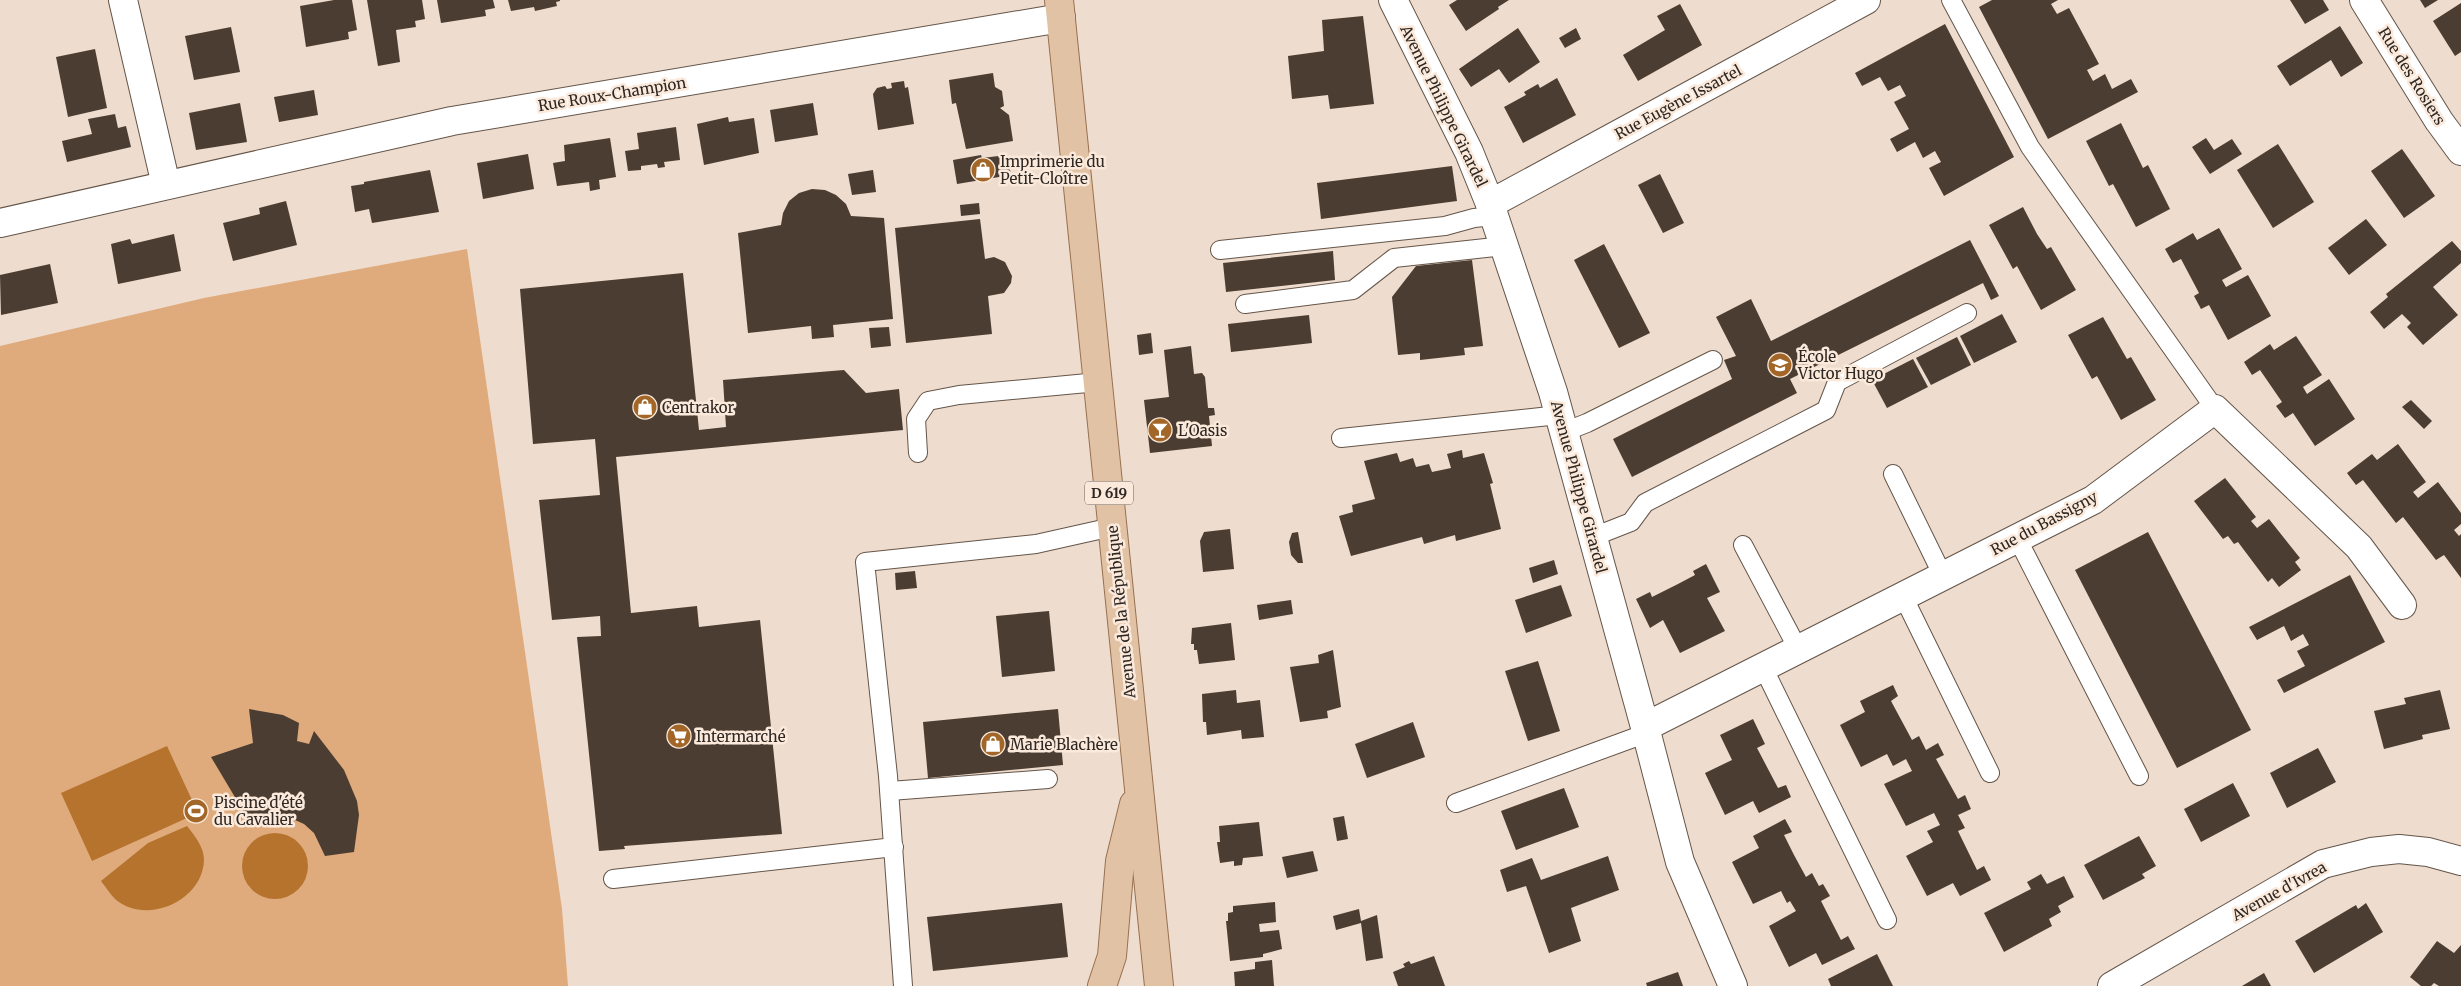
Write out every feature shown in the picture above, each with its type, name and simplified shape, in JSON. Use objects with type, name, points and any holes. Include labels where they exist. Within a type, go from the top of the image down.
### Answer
[{"type":"main road","name":"Avenue de la République","points":[[1060,9],[1159,986]]},
{"type":"main road","points":[[1102,986],[1112,956],[1116,931],[1120,860],[1138,785]]},
{"type":"street","points":[[123,0],[166,185]]},
{"type":"street","name":"Avenue Philippe Girardel","points":[[1393,0],[1469,152],[1492,210],[1562,423],[1680,862],[1733,986]]},
{"type":"street","name":"Rue Eugène Issartel","points":[[1492,210],[1795,48],[1866,0]]},
{"type":"street","name":"Rue des Rosiers","points":[[2364,0],[2439,121],[2461,151]]},
{"type":"street","name":"Rue Roux-Champion","points":[[0,223],[452,121],[1060,9]]},
{"type":"street","points":[[2215,409],[2359,547],[2402,605]]},
{"type":"street","name":"Rue du Bassigny","points":[[1646,730],[1763,667],[2093,500],[2215,409]]},
{"type":"street","name":"Avenue d'Ivrea","points":[[2112,986],[2323,864],[2371,852],[2399,849],[2428,852],[2461,862]]},
{"type":"lane","points":[[1951,0],[2030,148],[2215,409]]},
{"type":"lane","points":[[1220,250],[1445,226],[1474,218],[1492,210]]},
{"type":"lane","points":[[1244,304],[1350,294],[1394,258],[1504,246]]},
{"type":"lane","points":[[1593,537],[1631,522],[1645,503],[1826,410],[1837,382],[1967,313]]},
{"type":"lane","points":[[1341,438],[1562,423],[1587,423],[1713,360]]},
{"type":"lane","points":[[918,453],[916,419],[928,401],[959,395],[1098,382]]},
{"type":"lane","points":[[1893,474],[1943,576]]},
{"type":"lane","points":[[903,986],[890,791],[865,562],[1036,544],[1112,527]]},
{"type":"lane","points":[[2017,538],[2139,776]]},
{"type":"lane","points":[[1743,545],[1798,649]]},
{"type":"lane","points":[[1902,596],[1990,773]]},
{"type":"lane","points":[[1763,667],[1887,920]]},
{"type":"lane","points":[[1456,802],[1646,730]]},
{"type":"lane","points":[[890,791],[1048,779]]},
{"type":"lane","points":[[613,879],[894,847]]},
{"type":"shaded area","points":[[467,249],[562,909],[568,986],[0,986],[0,346],[204,298]]},
{"type":"shaded area","points":[[167,746],[198,813],[92,861],[61,793]]},
{"type":"shaded area","points":[[187,826],[204,855],[201,875],[194,887],[184,897],[171,905],[157,909],[142,910],[128,907],[115,899],[101,881],[148,843]]},
{"type":"shaded area","points":[[269,833],[281,833],[293,838],[303,848],[308,860],[306,879],[293,894],[281,899],[269,899],[257,894],[247,884],[242,872],[242,860],[247,848],[257,838]]},
{"type":"building","points":[[334,0],[352,0],[357,30],[348,32],[349,39],[306,47],[300,6]]},
{"type":"building","points":[[367,0],[422,0],[425,19],[415,21],[416,27],[396,30],[400,62],[378,66]]},
{"type":"building","points":[[437,0],[493,0],[495,8],[485,10],[486,16],[441,23]]},
{"type":"building","points":[[508,0],[560,1],[556,2],[557,6],[535,11],[534,7],[511,11]]},
{"type":"building","points":[[1457,0],[1509,0],[1466,31],[1449,5]]},
{"type":"building","points":[[1992,0],[2058,0],[2051,4],[2057,14],[2069,8],[2099,64],[2087,70],[2093,81],[2105,74],[2112,89],[2131,79],[2138,92],[2048,139],[1979,7]]},
{"type":"building","points":[[2290,0],[2323,0],[2329,10],[2305,24]]},
{"type":"building","points":[[2420,0],[2438,0],[2425,8]]},
{"type":"building","points":[[2461,3],[2461,52],[2455,56],[2433,21]]},
{"type":"building","points":[[1680,4],[1702,45],[1638,81],[1623,55],[1665,30],[1657,16]]},
{"type":"building","points":[[1363,16],[1374,104],[1330,109],[1328,95],[1292,99],[1288,56],[1324,51],[1322,20]]},
{"type":"building","points":[[1945,24],[2014,157],[1944,196],[1929,168],[1941,162],[1935,151],[1923,158],[1915,142],[1897,152],[1890,139],[1909,129],[1894,102],[1906,96],[1900,85],[1888,91],[1880,77],[1862,86],[1855,73]]},
{"type":"building","points":[[2340,26],[2363,63],[2341,77],[2331,60],[2290,86],[2277,66]]},
{"type":"building","points":[[231,27],[240,72],[194,80],[185,36]]},
{"type":"building","points":[[1518,28],[1540,62],[1509,83],[1499,69],[1471,87],[1459,69]]},
{"type":"building","points":[[1576,28],[1581,39],[1565,48],[1559,38]]},
{"type":"building","points":[[95,49],[107,108],[68,117],[56,57]]},
{"type":"building","points":[[993,73],[995,87],[1002,91],[1004,106],[1000,108],[1009,115],[1013,141],[966,149],[956,103],[952,104],[949,80]]},
{"type":"building","points":[[1557,78],[1576,115],[1523,143],[1504,107],[1526,95],[1524,92],[1538,84],[1540,88]]},
{"type":"building","points":[[904,81],[905,88],[908,87],[914,124],[878,130],[873,94],[877,88],[885,86],[887,89],[892,88],[891,83]]},
{"type":"building","points":[[314,90],[318,115],[279,122],[274,97]]},
{"type":"building","points":[[240,103],[247,142],[196,150],[189,113]]},
{"type":"building","points":[[813,103],[818,135],[775,142],[770,110]]},
{"type":"building","points":[[115,114],[118,128],[126,126],[131,147],[67,162],[62,141],[92,134],[88,119]]},
{"type":"building","points":[[728,117],[729,122],[754,118],[759,153],[704,165],[697,124]]},
{"type":"building","points":[[2121,123],[2143,168],[2148,165],[2170,209],[2136,227],[2113,184],[2109,186],[2086,141]]},
{"type":"building","points":[[676,127],[680,160],[664,162],[665,167],[658,168],[657,164],[641,166],[641,170],[628,171],[625,151],[639,149],[637,133]]},
{"type":"building","points":[[610,138],[616,177],[599,180],[600,189],[590,191],[589,182],[557,186],[553,163],[565,161],[564,145]]},
{"type":"building","points":[[2206,138],[2214,150],[2232,139],[2242,154],[2210,174],[2192,147]]},
{"type":"building","points":[[2278,144],[2314,202],[2273,228],[2237,170]]},
{"type":"building","points":[[2402,149],[2435,196],[2404,218],[2371,171]]},
{"type":"building","points":[[528,154],[534,189],[483,199],[477,163]]},
{"type":"building","name":"Imprimerie du Petit-Cloître","points":[[981,155],[982,158],[1007,155],[1011,175],[957,184],[953,160]]},
{"type":"building","points":[[1452,166],[1457,201],[1321,219],[1317,183]]},
{"type":"building","points":[[430,170],[439,212],[372,223],[369,209],[355,212],[351,186]]},
{"type":"building","points":[[873,170],[876,192],[852,195],[848,174]]},
{"type":"building","points":[[1660,174],[1684,223],[1663,233],[1638,185]]},
{"type":"building","points":[[812,189],[825,190],[836,195],[846,204],[851,216],[884,218],[893,319],[833,325],[834,337],[812,339],[811,326],[748,333],[738,233],[781,225],[783,213],[789,201],[799,193]]},
{"type":"building","points":[[286,201],[297,245],[233,261],[223,223],[260,214],[259,208]]},
{"type":"building","points":[[979,203],[980,214],[961,216],[960,205]]},
{"type":"building","points":[[2023,207],[2037,234],[2047,249],[2051,247],[2076,290],[2041,310],[2017,266],[2013,269],[1989,225]]},
{"type":"building","points":[[980,219],[985,259],[994,257],[1005,262],[1012,276],[1011,283],[1004,293],[988,296],[992,334],[906,343],[895,228]]},
{"type":"building","points":[[2366,219],[2387,245],[2349,275],[2328,248]]},
{"type":"building","points":[[2219,228],[2242,269],[2222,280],[2226,287],[2248,275],[2271,316],[2228,340],[2209,305],[2201,309],[2194,296],[2199,293],[2181,259],[2173,263],[2165,249],[2193,233],[2197,240]]},
{"type":"building","points":[[174,234],[181,271],[118,284],[111,244],[130,239],[132,244]]},
{"type":"building","name":"École Victor Hugo","points":[[1970,240],[1999,296],[1991,300],[1983,283],[1790,379],[1797,393],[1632,477],[1613,439],[1732,379],[1724,360],[1736,356],[1716,317],[1751,299],[1771,341]]},
{"type":"building","points":[[2452,241],[2461,251],[2461,263],[2433,287],[2458,315],[2423,345],[2407,327],[2411,323],[2402,314],[2384,329],[2370,312],[2388,297],[2386,294]]},
{"type":"building","points":[[1604,244],[1650,333],[1619,348],[1574,260]]},
{"type":"building","points":[[1333,251],[1335,280],[1226,292],[1223,263]]},
{"type":"building","points":[[1472,260],[1483,346],[1464,348],[1465,355],[1420,360],[1420,353],[1398,355],[1392,297],[1416,266]]},
{"type":"building","points":[[50,264],[58,303],[1,315],[0,275]]},
{"type":"building","points":[[683,273],[699,430],[726,427],[723,380],[844,370],[866,393],[899,389],[903,430],[616,457],[631,613],[697,606],[699,627],[760,620],[782,834],[624,846],[625,849],[599,851],[577,637],[601,636],[600,616],[552,620],[539,500],[600,495],[595,439],[533,444],[520,289]]},
{"type":"building","points":[[2002,314],[2017,342],[1974,363],[1960,336]]},
{"type":"building","points":[[1309,315],[1312,343],[1231,352],[1228,324]]},
{"type":"building","points":[[2103,317],[2127,359],[2131,357],[2156,400],[2121,420],[2097,376],[2092,379],[2068,335]]},
{"type":"building","points":[[889,327],[891,346],[871,348],[869,328]]},
{"type":"building","points":[[1151,333],[1153,353],[1139,355],[1137,335]]},
{"type":"building","points":[[2296,336],[2322,375],[2303,387],[2307,394],[2329,379],[2355,419],[2315,446],[2293,413],[2285,418],[2276,406],[2282,402],[2260,370],[2252,375],[2244,362],[2270,344],[2274,350]]},
{"type":"building","points":[[1957,337],[1971,365],[1931,385],[1916,358]]},
{"type":"building","points":[[1191,346],[1194,374],[1202,373],[1205,377],[1208,408],[1214,408],[1215,415],[1209,416],[1212,446],[1150,453],[1144,400],[1169,397],[1164,350]]},
{"type":"building","points":[[1913,359],[1928,387],[1887,408],[1872,380]]},
{"type":"building","points":[[2411,400],[2432,421],[2424,429],[2402,407]]},
{"type":"building","points":[[2398,444],[2426,482],[2413,492],[2418,498],[2438,482],[2461,513],[2461,524],[2454,530],[2459,536],[2461,534],[2461,578],[2444,555],[2436,560],[2403,517],[2396,523],[2363,480],[2356,485],[2347,473],[2372,454],[2377,460]]},
{"type":"building","points":[[1462,450],[1463,458],[1484,453],[1493,483],[1490,484],[1501,529],[1456,541],[1455,535],[1424,544],[1422,537],[1351,556],[1339,516],[1353,512],[1352,505],[1375,499],[1364,461],[1397,453],[1400,462],[1413,458],[1416,467],[1429,464],[1432,472],[1451,468],[1447,454]]},
{"type":"building","points":[[2225,478],[2256,517],[2251,521],[2257,528],[2269,519],[2300,558],[2295,562],[2301,570],[2279,587],[2272,578],[2268,582],[2238,542],[2234,544],[2228,536],[2223,539],[2194,501]]},
{"type":"building","points":[[1230,529],[1234,569],[1203,572],[1200,541],[1204,532]]},
{"type":"building","points":[[1298,532],[1303,563],[1298,563],[1291,555],[1289,542],[1292,533]]},
{"type":"building","points":[[2148,532],[2251,730],[2177,768],[2075,570]]},
{"type":"building","points":[[1554,560],[1558,574],[1533,583],[1529,568]]},
{"type":"building","points":[[1706,564],[1720,592],[1707,598],[1725,631],[1680,653],[1663,620],[1650,628],[1636,599],[1650,592],[1652,597],[1678,584],[1695,575],[1693,571]]},
{"type":"building","points":[[915,571],[917,588],[896,590],[895,573]]},
{"type":"building","points":[[2350,575],[2385,642],[2284,693],[2277,680],[2305,666],[2297,651],[2309,645],[2303,634],[2291,641],[2284,626],[2257,640],[2249,627]]},
{"type":"building","points":[[1561,585],[1572,616],[1526,633],[1515,600]]},
{"type":"building","points":[[1291,600],[1293,614],[1259,620],[1257,605]]},
{"type":"building","points":[[1049,611],[1055,671],[1002,677],[996,616]]},
{"type":"building","points":[[1231,623],[1235,660],[1199,664],[1197,650],[1194,650],[1194,644],[1191,644],[1192,628]]},
{"type":"building","points":[[1333,650],[1341,707],[1327,711],[1328,718],[1300,722],[1290,667],[1319,663],[1318,655]]},
{"type":"building","points":[[1538,661],[1560,731],[1528,741],[1505,671]]},
{"type":"building","points":[[1893,685],[1898,696],[1891,701],[1912,740],[1919,736],[1926,750],[1938,743],[1944,755],[1936,759],[1958,799],[1965,795],[1971,809],[1958,815],[1965,828],[1958,831],[1977,870],[1984,866],[1991,880],[1960,896],[1953,883],[1927,896],[1906,856],[1933,842],[1927,831],[1940,825],[1934,813],[1906,826],[1884,784],[1912,771],[1906,759],[1893,766],[1887,754],[1861,767],[1840,725],[1865,712],[1860,701]]},
{"type":"building","points":[[1236,690],[1237,703],[1260,700],[1264,737],[1242,739],[1241,730],[1207,735],[1206,722],[1203,722],[1202,694]]},
{"type":"building","points":[[2440,690],[2450,729],[2422,735],[2423,739],[2384,749],[2374,711],[2406,704],[2404,698]]},
{"type":"building","points":[[249,709],[283,715],[299,723],[297,741],[309,744],[314,731],[344,770],[357,801],[359,815],[354,852],[325,856],[314,833],[304,824],[286,816],[268,815],[248,819],[211,757],[253,743]]},
{"type":"building","name":"Marie Blachère","points":[[1058,709],[1063,765],[928,778],[923,722]]},
{"type":"building","points":[[1753,719],[1765,744],[1757,748],[1778,788],[1786,785],[1791,797],[1759,813],[1753,801],[1725,815],[1705,773],[1732,760],[1720,735]]},
{"type":"building","points":[[1413,722],[1425,757],[1367,778],[1355,744]]},
{"type":"building","points":[[2318,748],[2336,782],[2287,808],[2270,773]]},
{"type":"building","points":[[2233,783],[2250,816],[2201,842],[2184,809]]},
{"type":"building","points":[[1564,788],[1579,827],[1516,850],[1501,811]]},
{"type":"building","points":[[1344,816],[1348,839],[1337,841],[1333,818]]},
{"type":"building","points":[[1785,819],[1792,832],[1784,835],[1794,855],[1806,877],[1812,873],[1819,886],[1823,884],[1830,896],[1821,901],[1841,940],[1848,936],[1855,949],[1822,965],[1816,953],[1789,967],[1769,926],[1796,911],[1790,901],[1787,903],[1781,891],[1753,904],[1732,862],[1759,848],[1753,836]]},
{"type":"building","points":[[1259,822],[1263,856],[1243,858],[1242,865],[1234,866],[1234,861],[1220,863],[1217,842],[1220,842],[1219,826]]},
{"type":"building","points":[[2139,836],[2156,866],[2142,874],[2145,878],[2103,900],[2084,865]]},
{"type":"building","points":[[1313,851],[1318,871],[1287,878],[1282,857]]},
{"type":"building","points":[[1608,856],[1619,890],[1571,908],[1581,941],[1549,953],[1526,886],[1507,892],[1500,870],[1532,858],[1541,880]]},
{"type":"building","points":[[2041,874],[2047,884],[2064,876],[2074,897],[2058,906],[2061,912],[2049,919],[2052,926],[2004,952],[1984,913],[2031,889],[2027,882]]},
{"type":"building","points":[[1275,902],[1276,922],[1259,924],[1260,932],[1279,930],[1282,949],[1263,954],[1263,957],[1230,961],[1226,921],[1228,921],[1228,913],[1233,912],[1233,906]]},
{"type":"building","points":[[1062,903],[1068,957],[933,971],[927,917]]},
{"type":"building","points":[[2366,903],[2383,932],[2314,973],[2295,941],[2356,905],[2358,909]]},
{"type":"building","points":[[1359,909],[1361,921],[1377,915],[1383,958],[1366,961],[1361,923],[1336,930],[1333,916]]},
{"type":"building","points":[[2437,941],[2454,953],[2461,945],[2461,986],[2439,986],[2434,983],[2431,986],[2421,986],[2410,977]]},
{"type":"building","points":[[1877,954],[1893,986],[1831,986],[1828,979]]},
{"type":"building","points":[[1434,956],[1445,986],[1398,986],[1393,972],[1405,967],[1403,964],[1409,961],[1411,964]]},
{"type":"building","points":[[1272,960],[1274,986],[1235,986],[1234,972],[1255,969],[1255,962]]},
{"type":"building","points":[[1678,972],[1683,986],[1647,986],[1646,983]]},
{"type":"building","points":[[2264,973],[2271,986],[2242,986]]},
{"type":"place","name":"Imprimerie du Petit-Cloître","points":[[983,170]]},
{"type":"place","name":"École Victor Hugo","points":[[1780,365]]},
{"type":"place","name":"Centrakor","points":[[645,407]]},
{"type":"place","name":"L'Oasis","points":[[1160,430]]},
{"type":"place","name":"Intermarché","points":[[679,736]]},
{"type":"place","name":"Marie Blachère","points":[[993,744]]},
{"type":"place","name":"Piscine d'été du Cavalier","points":[[196,811]]}]
